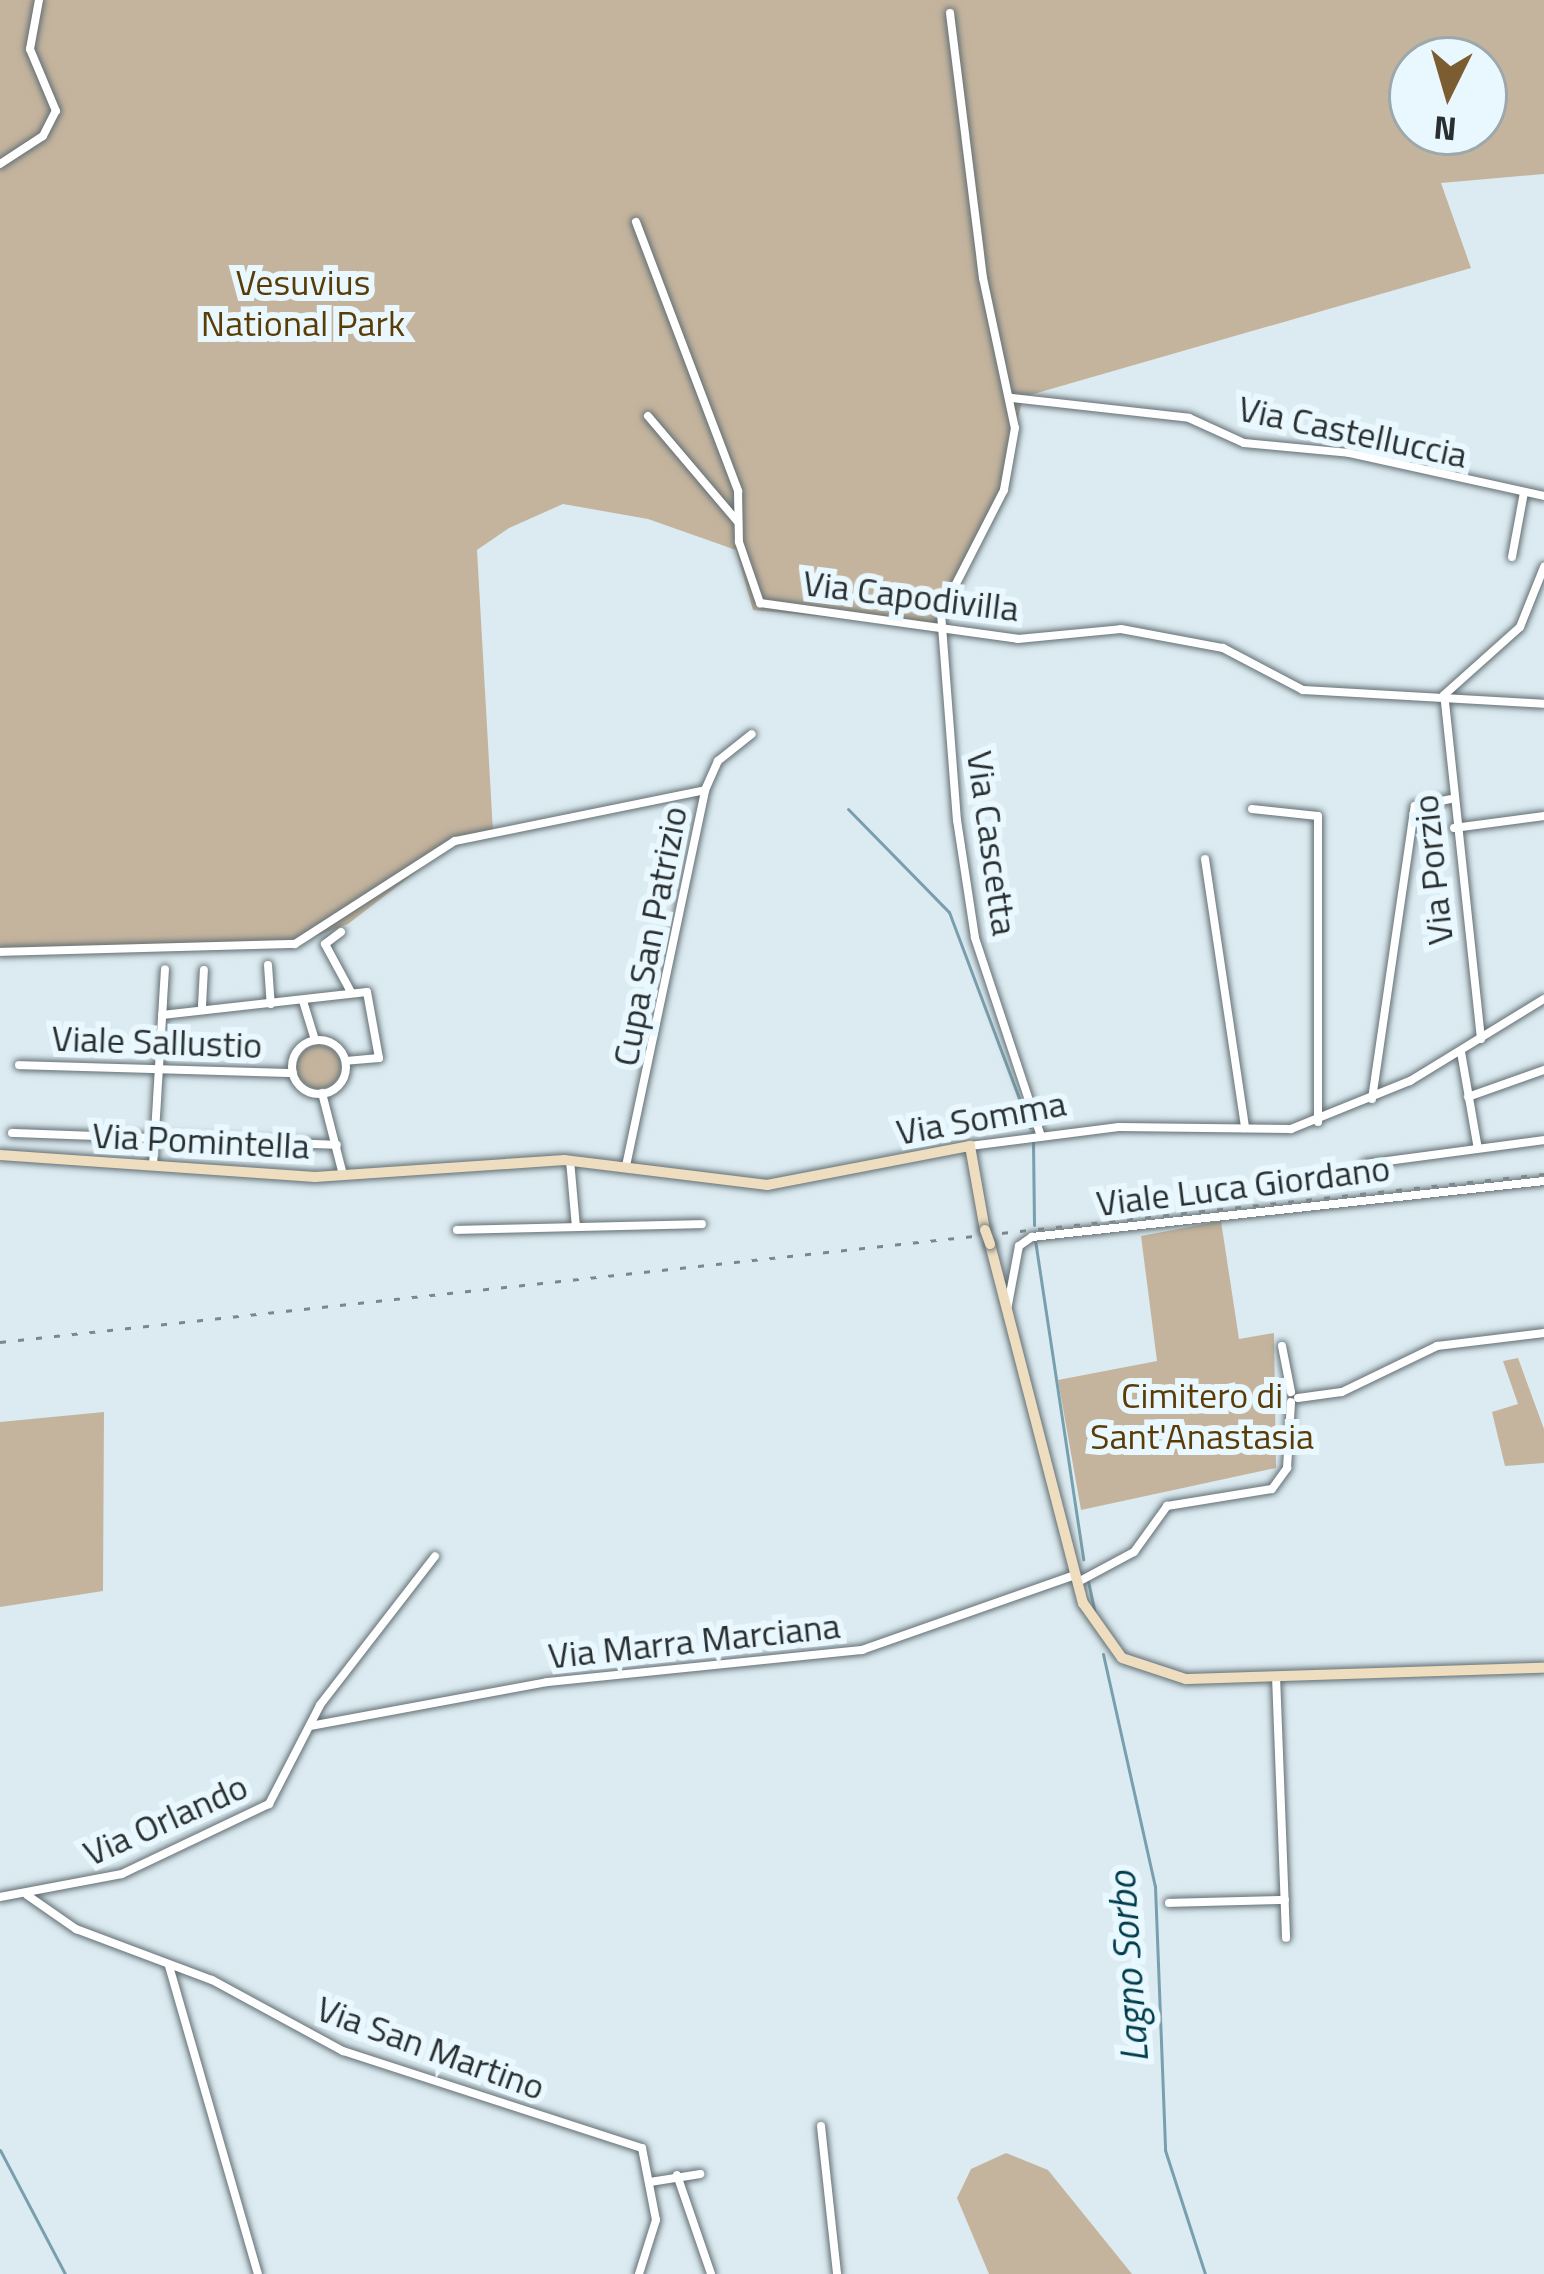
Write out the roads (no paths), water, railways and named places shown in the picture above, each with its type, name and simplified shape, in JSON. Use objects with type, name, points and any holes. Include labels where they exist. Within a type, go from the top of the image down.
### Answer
[{"type":"main road","name":"Via Somma","points":[[398,1166],[570,1160],[766,1185],[970,1146]]},
{"type":"main road","points":[[970,1146],[985,1230],[1075,1574],[1105,1642],[1142,1669],[1276,1675],[1544,1668]]},
{"type":"main road","name":"Via Pomintella","points":[[0,1155],[152,1169],[343,1175],[398,1166]]},
{"type":"street","points":[[0,164],[43,136],[56,111],[30,49],[39,0]]},
{"type":"street","points":[[942,624],[948,586],[1004,490],[1012,398],[982,278],[950,13]]},
{"type":"street","points":[[636,223],[719,434],[739,523]]},
{"type":"street","name":"Via Castelluccia","points":[[1012,398],[1189,418],[1244,443],[1349,453],[1544,496]]},
{"type":"street","points":[[648,416],[739,523]]},
{"type":"street","points":[[1512,557],[1524,492]]},
{"type":"street","name":"Via Capodivilla","points":[[739,523],[760,603],[942,624],[1018,639],[1121,629],[1223,648],[1303,690],[1544,704]]},
{"type":"street","points":[[1444,695],[1489,663],[1537,604],[1544,567]]},
{"type":"street","name":"Via Cascetta","points":[[942,624],[975,938],[1040,1132]]},
{"type":"street","name":"Via Porzio","points":[[1444,695],[1450,799],[1481,1039]]},
{"type":"street","name":"Cupa San Patrizio","points":[[626,1166],[706,790],[718,760],[752,734]]},
{"type":"street","points":[[0,952],[295,944],[468,837],[706,790]]},
{"type":"street","points":[[1372,1099],[1415,806],[1450,799]]},
{"type":"street","points":[[1252,809],[1318,816],[1318,1122]]},
{"type":"street","points":[[1454,829],[1544,816]]},
{"type":"street","points":[[1205,859],[1244,1128]]},
{"type":"street","points":[[341,932],[325,944],[351,992]]},
{"type":"street","points":[[268,965],[272,1004]]},
{"type":"street","points":[[152,1169],[165,969]]},
{"type":"street","points":[[202,1006],[204,970]]},
{"type":"street","points":[[162,1015],[202,1006],[272,1004],[351,992],[376,1003],[379,1058],[346,1061],[315,1040],[303,1001]]},
{"type":"street","name":"Via Somma","points":[[970,1146],[1040,1132],[1318,1122],[1461,1052],[1544,998]]},
{"type":"street","points":[[315,1040],[299,1048],[293,1073],[322,1093],[343,1175]]},
{"type":"street","points":[[1461,1052],[1478,1149]]},
{"type":"street","points":[[322,1093],[338,1086],[346,1061]]},
{"type":"street","name":"Viale Sallustio","points":[[19,1065],[157,1065],[293,1073]]},
{"type":"street","points":[[1468,1096],[1544,1070]]},
{"type":"street","points":[[12,1133],[337,1145]]},
{"type":"street","points":[[1365,1164],[1544,1141]]},
{"type":"street","points":[[570,1160],[576,1227]]},
{"type":"street","name":"Viale Luca Giordano","points":[[1007,1312],[1019,1246],[1032,1237],[1544,1181]]},
{"type":"street","points":[[457,1230],[702,1224]]},
{"type":"street","points":[[1293,1397],[1342,1392],[1437,1346],[1544,1333]]},
{"type":"street","points":[[1075,1574],[1100,1568],[1138,1548],[1167,1506],[1272,1489],[1287,1468],[1293,1397],[1282,1346]]},
{"type":"street","name":"Via Orlando","points":[[0,1898],[122,1874],[257,1813],[391,1600],[435,1556]]},
{"type":"street","points":[[1075,1574],[1100,1568]]},
{"type":"street","name":"Via Marra Marciana","points":[[310,1726],[547,1682],[862,1651],[1075,1574]]},
{"type":"street","points":[[1276,1675],[1286,1938]]},
{"type":"street","name":"Via San Martino","points":[[27,1895],[76,1929],[169,1966],[343,2050],[639,2146],[650,2182]]},
{"type":"street","points":[[1168,1903],[1285,1900]]},
{"type":"street","points":[[169,1966],[258,2274]]},
{"type":"street","points":[[821,2126],[837,2274]]},
{"type":"street","points":[[639,2274],[656,2230],[650,2182],[700,2174]]},
{"type":"street","points":[[677,2175],[711,2274]]},
{"type":"waterway","name":"Lagno Sorbo","points":[[848,809],[949,912],[1030,1127]]},
{"type":"waterway","name":"Lagno Sorbo","points":[[1033,1142],[1034,1225]]},
{"type":"waterway","name":"Lagno Sorbo","points":[[1035,1240],[1083,1559]]},
{"type":"waterway","name":"Lagno Sorbo","points":[[1088,1581],[1095,1613]]},
{"type":"waterway","name":"Lagno Sorbo","points":[[1103,1654],[1155,1886],[1165,2150],[1205,2274]]},
{"type":"waterway","points":[[0,2150],[65,2274]]},
{"type":"railway","points":[[0,1342],[1544,1174]]},
{"type":"park label","name":"Vesuvius National Park","points":[[303,302]]},
{"type":"park label","name":"Cimitero di Sant'Anastasia","points":[[1202,1414]]}]
